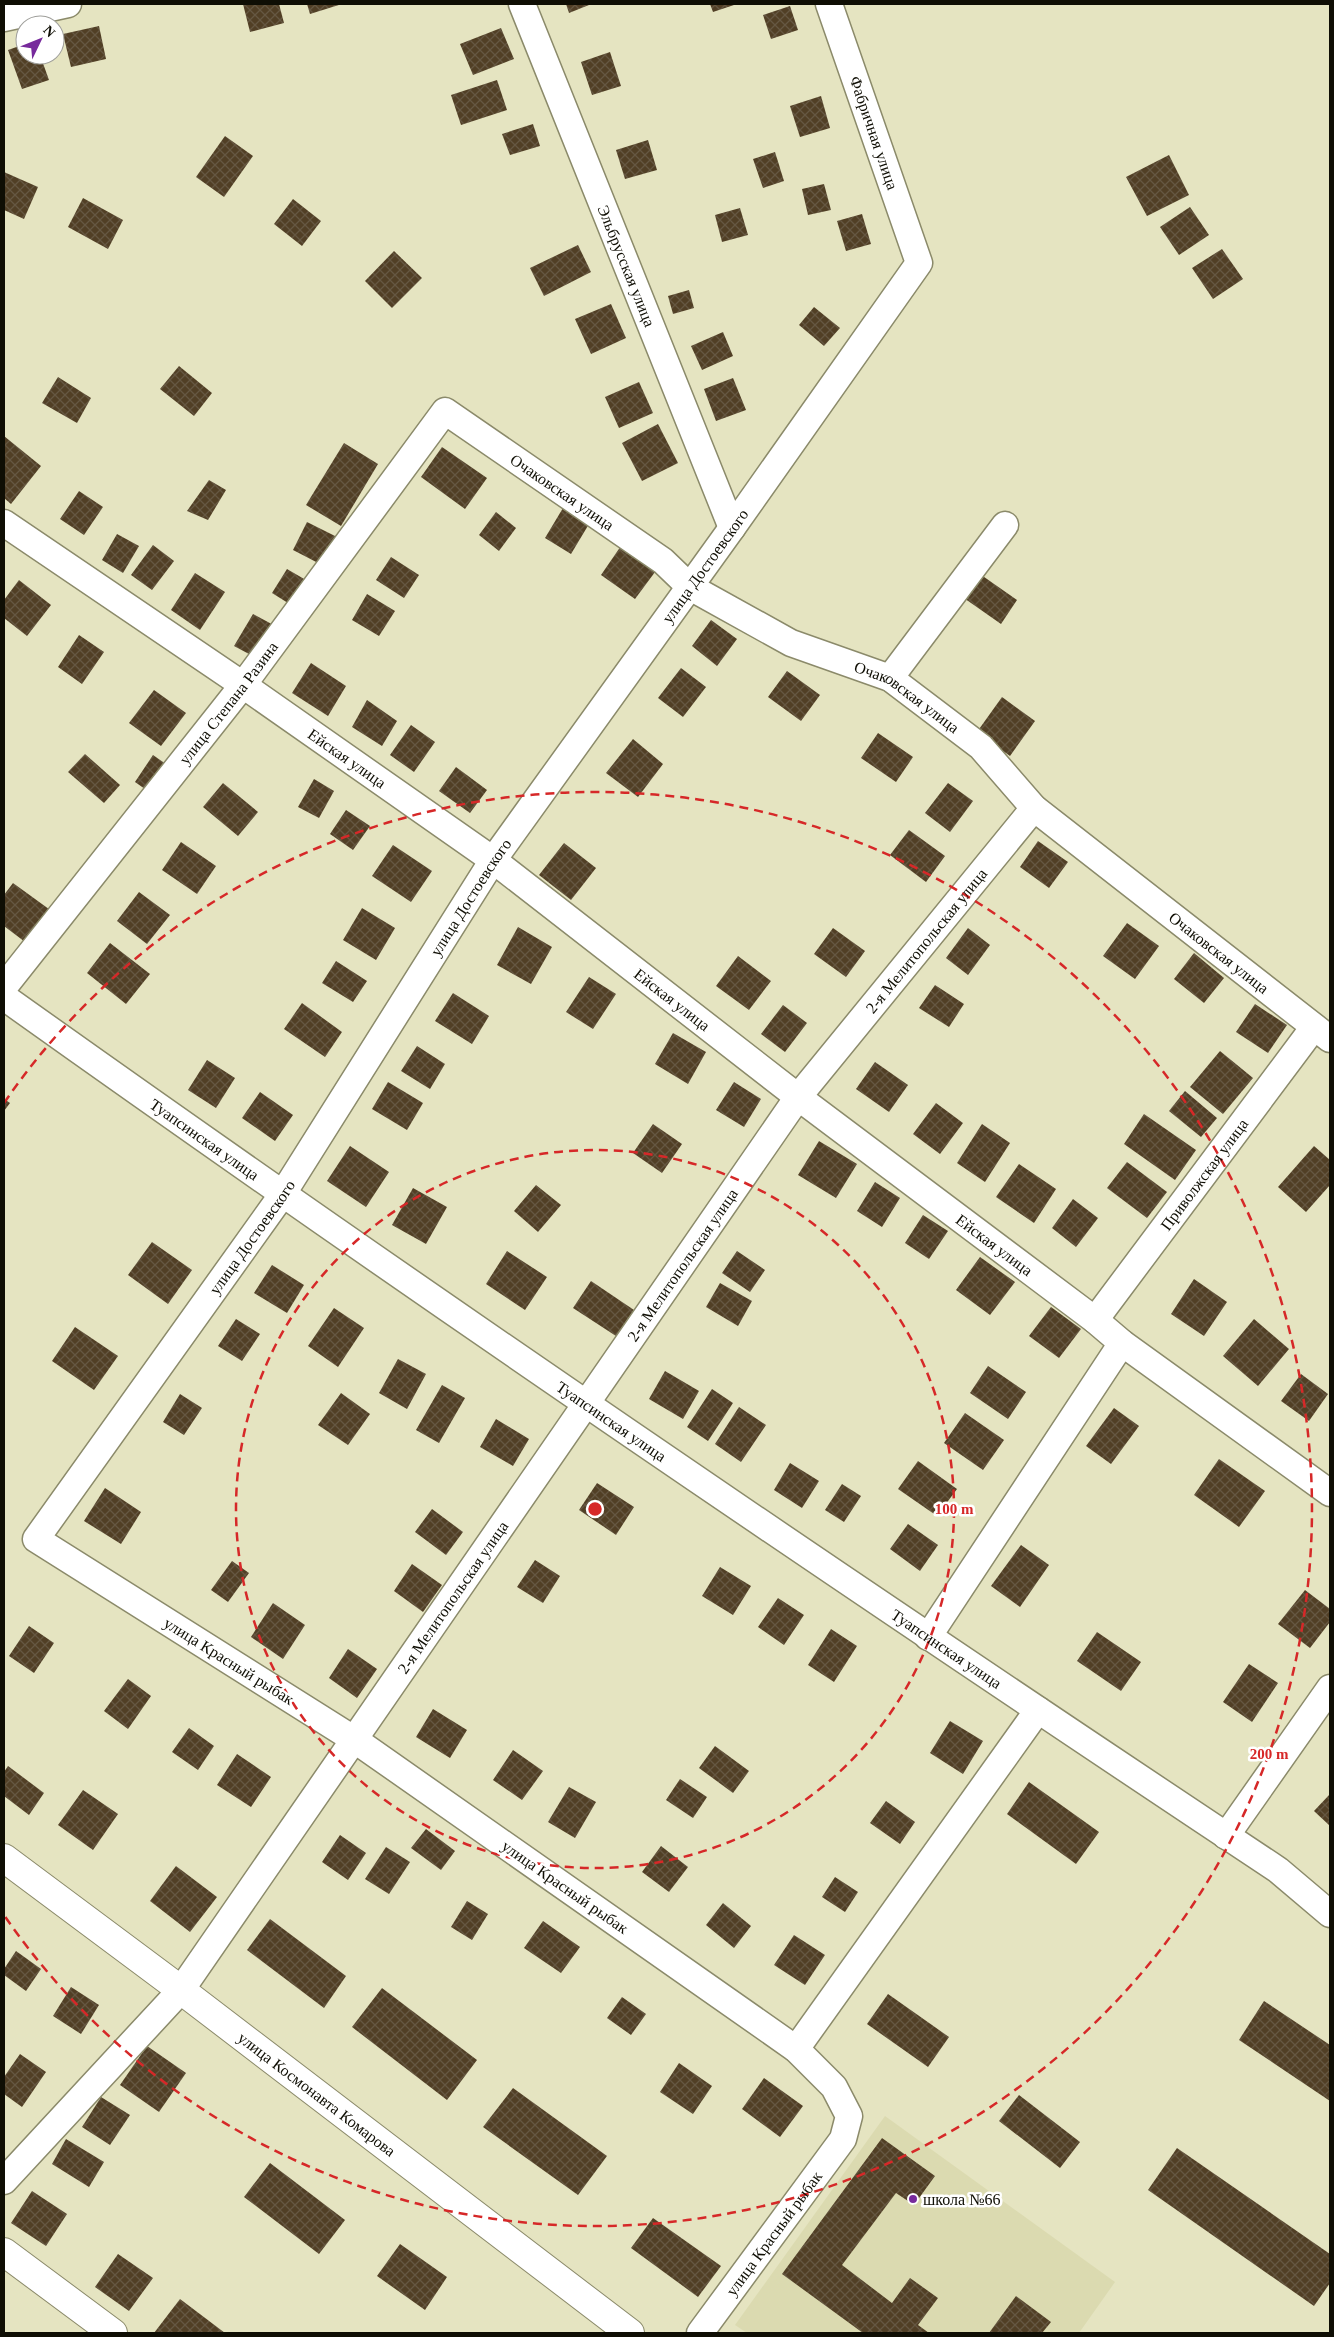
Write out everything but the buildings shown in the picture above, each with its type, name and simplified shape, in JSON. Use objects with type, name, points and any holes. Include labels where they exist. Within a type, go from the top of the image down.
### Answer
[{"type":"main road","name":"улица Космонавта Комарова","points":[[4,1858],[181,1990],[630,2333]]},
{"type":"main road","points":[[4,2252],[113,2333]]},
{"type":"street","points":[[4,18],[68,4]]},
{"type":"street","name":"Эльбрусская улица","points":[[522,4],[732,528]]},
{"type":"street","name":"Фабричная улица","points":[[829,4],[919,263]]},
{"type":"street","name":"улица Достоевского","points":[[36,1539],[282,1195],[493,860],[732,528],[919,263]]},
{"type":"street","name":"Очаковская улица","points":[[445,411],[663,561],[690,586],[792,643],[890,678],[981,747],[1034,808],[1322,1033]]},
{"type":"street","name":"улица Степана Разина","points":[[4,987],[243,685],[445,411]]},
{"type":"street","name":"Ейская улица","points":[[4,523],[243,685],[493,860],[798,1097],[1095,1320],[1122,1343],[1330,1493]]},
{"type":"street","points":[[890,678],[1005,525]]},
{"type":"street","name":"2-я Мелитопольская улица","points":[[5,2177],[181,1990],[355,1740],[584,1404],[798,1097],[1034,808]]},
{"type":"street","name":"Туапсинская улица","points":[[4,997],[282,1195],[584,1404],[928,1637],[1278,1870],[1330,1914]]},
{"type":"street","name":"Приволжская улица","points":[[1095,1320],[1322,1033]]},
{"type":"street","points":[[928,1637],[1122,1343]]},
{"type":"street","name":"улица Красный рыбак","points":[[36,1539],[355,1740],[796,2049],[834,2087],[849,2116],[843,2139],[700,2333]]},
{"type":"street","points":[[1226,1836],[1330,1688]]},
{"type":"street","points":[[796,2049],[1038,1710]]},
{"type":"shaded area","name":"школа №66","points":[[885,2116],[1115,2282],[1079,2333],[747,2333],[735,2325]]},
{"type":"place","name":"школа №66","points":[[913,2199]]}]
